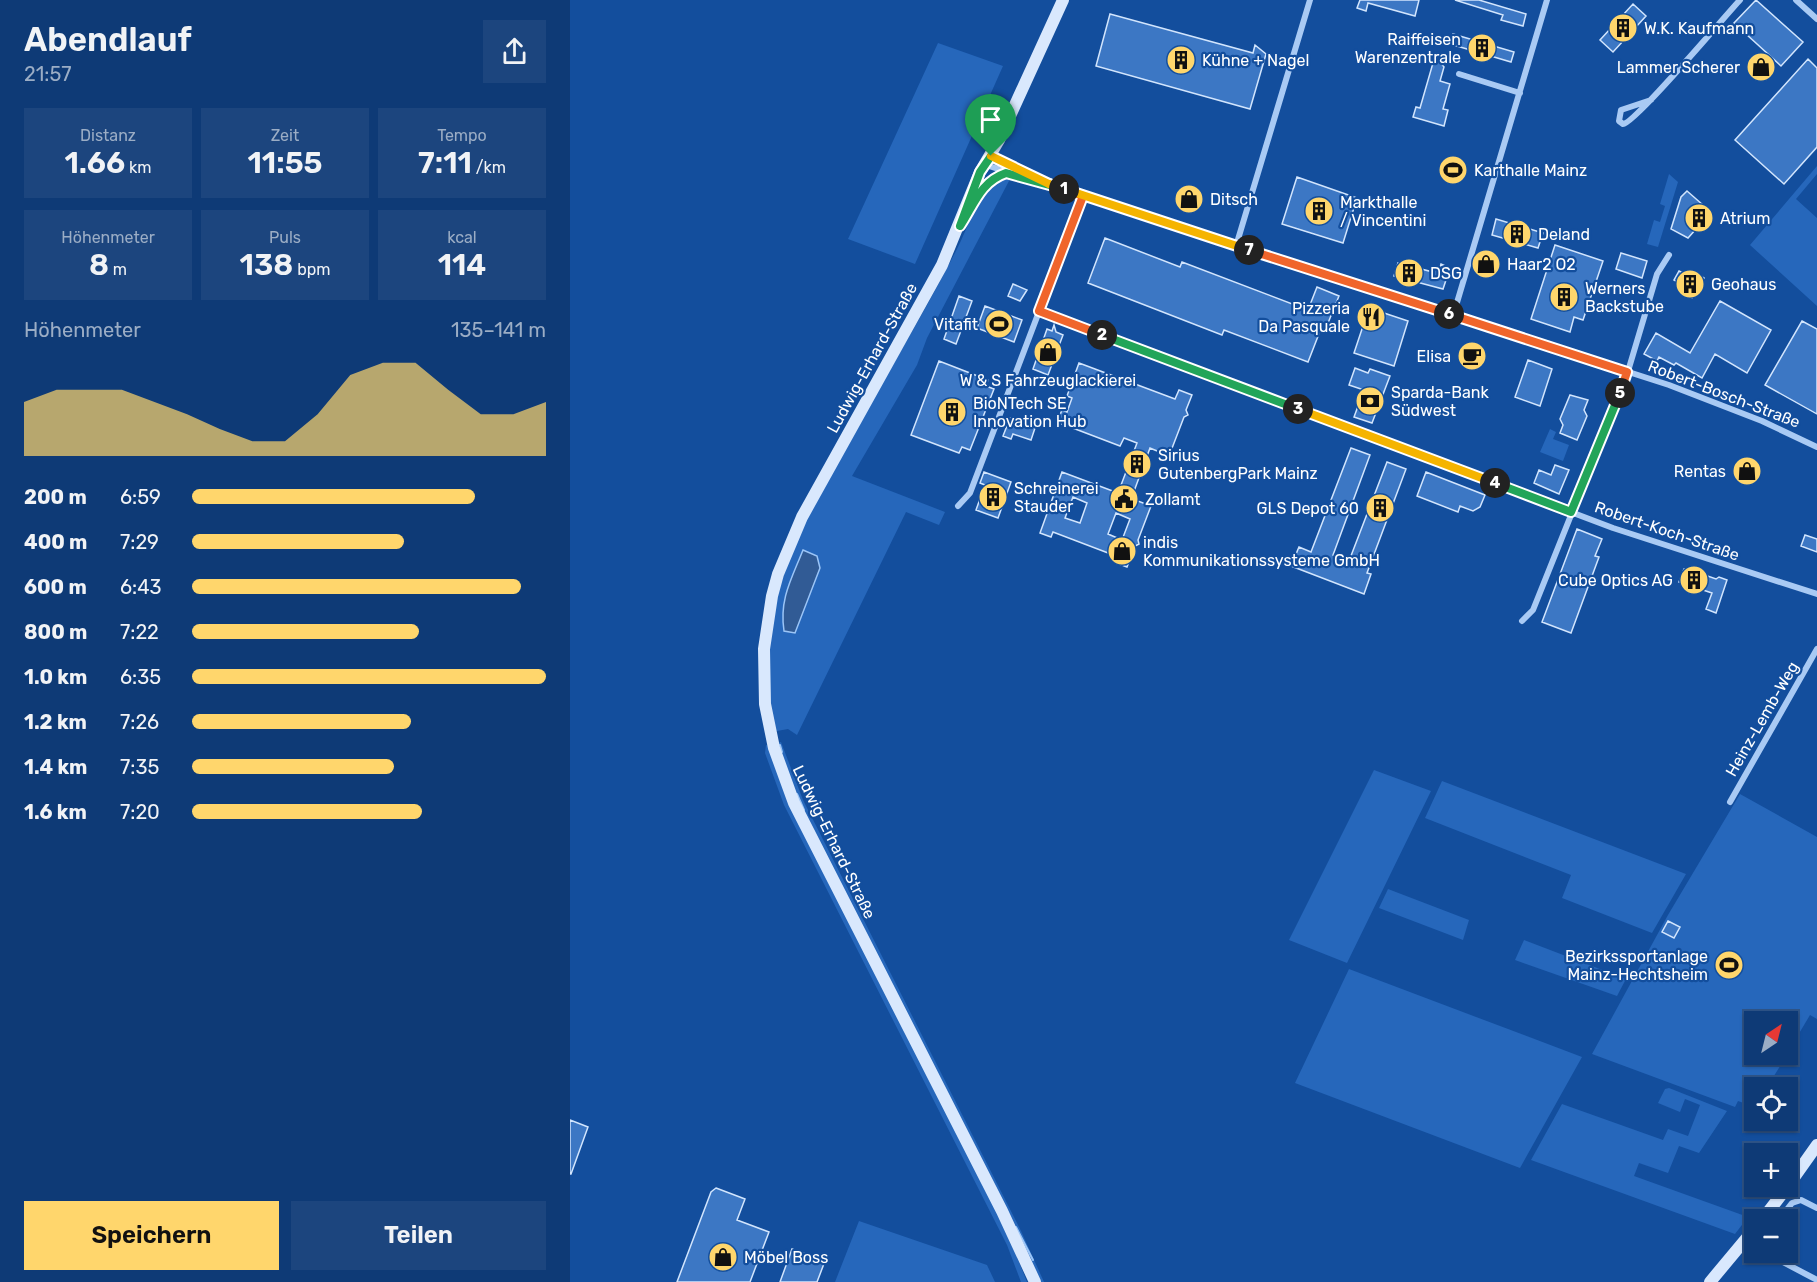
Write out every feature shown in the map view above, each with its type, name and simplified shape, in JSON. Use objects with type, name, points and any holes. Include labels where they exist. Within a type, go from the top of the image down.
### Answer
[{"type":"main road","name":"Ludwig-Erhard-Straße","points":[[1034,1282],[1028,1265],[806,828],[778,763],[765,704],[764,673],[767,625],[772,596],[788,547],[822,481],[930,290],[986,176],[989,161],[1064,0]]},
{"type":"main road","name":"Ludwig-Erhard-Straße","points":[[960,226],[964,207],[980,172],[989,161]]},
{"type":"main road","points":[[1798,1172],[1817,1145]]},
{"type":"main road","points":[[1770,1209],[1780,1197]]},
{"type":"main road","points":[[1710,1282],[1744,1241]]},
{"type":"street","points":[[1236,246],[1310,0]]},
{"type":"street","points":[[1453,316],[1547,0]]},
{"type":"street","points":[[1651,100],[1621,110],[1619,121],[1627,124],[1651,100],[1740,0]]},
{"type":"street","points":[[1796,0],[1817,19]]},
{"type":"street","points":[[1459,74],[1520,93]]},
{"type":"street","name":"Robert-Bosch-Straße","points":[[989,161],[1006,173],[1039,180],[1720,404],[1817,447]]},
{"type":"street","name":"Robert-Bosch-Straße","points":[[989,161],[1023,170],[1039,180]]},
{"type":"street","points":[[978,193],[992,180],[1006,173]]},
{"type":"street","points":[[958,506],[970,492],[1083,196]]},
{"type":"street","points":[[1522,621],[1533,610],[1627,372],[1657,274],[1670,255]]},
{"type":"street","name":"Robert-Koch-Straße","points":[[1039,311],[1571,512],[1817,594]]},
{"type":"street","name":"Heinz-Lemb-Weg","points":[[1730,802],[1817,649]]},
{"type":"street","points":[[1787,1209],[1792,1203],[1801,1200],[1817,1208]]},
{"type":"street","points":[[1785,1263],[1817,1280]]},
{"type":"shaded area","points":[[938,43],[1003,66],[915,264],[848,239]]},
{"type":"shaded area","points":[[1817,166],[1817,174],[1796,199],[1817,218],[1817,306],[1750,245]]},
{"type":"shaded area","points":[[1669,174],[1678,182],[1658,247],[1647,244],[1654,220],[1660,222],[1665,206],[1660,204]]},
{"type":"shaded area","points":[[1007,177],[1010,179],[927,338],[917,365],[852,476],[945,512],[939,525],[906,512],[797,735],[788,729],[774,730],[769,679],[771,628],[777,594],[795,540],[822,488],[915,327],[982,196],[989,187]]},
{"type":"shaded area","points":[[1550,429],[1556,432],[1553,439],[1569,445],[1563,461],[1540,452]]},
{"type":"shaded area","points":[[803,550],[817,556],[820,568],[795,633],[784,631],[783,609]]},
{"type":"shaded area","points":[[781,742],[803,800],[1021,1231],[1044,1282],[1041,1282],[798,801],[777,743]]},
{"type":"shaded area","points":[[766,745],[770,746],[1003,1222],[1027,1282],[1021,1282],[1007,1245],[784,805],[765,753]]},
{"type":"shaded area","points":[[1374,770],[1431,791],[1347,963],[1289,940]]},
{"type":"shaded area","points":[[1442,781],[1686,874],[1652,933],[1562,898],[1571,875],[1425,818]]},
{"type":"shaded area","name":"Bezirkssportanlage Mainz-Hechtsheim","points":[[1740,794],[1817,837],[1817,1019],[1810,1015],[1798,1035],[1798,1011],[1744,1011],[1744,1065],[1781,1065],[1773,1077],[1744,1077],[1744,1103],[1738,1101],[1735,1107],[1592,1054],[1668,915]]},
{"type":"shaded area","points":[[1388,889],[1469,920],[1463,940],[1379,908]]},
{"type":"shaded area","points":[[1524,940],[1626,979],[1617,996],[1515,960]]},
{"type":"shaded area","points":[[1349,969],[1582,1057],[1520,1168],[1295,1083]]},
{"type":"shaded area","points":[[1669,1088],[1727,1111],[1699,1153],[1679,1146],[1668,1173],[1639,1163],[1634,1176],[1744,1216],[1744,1222],[1735,1234],[1531,1160],[1562,1104],[1663,1140],[1668,1129],[1688,1136],[1700,1105],[1685,1099],[1680,1112],[1658,1103],[1665,1089]]},
{"type":"shaded area","points":[[859,1221],[987,1265],[995,1282],[835,1282]]},
{"type":"building","points":[[1360,0],[1419,0],[1415,16],[1368,3],[1366,11],[1357,8]]},
{"type":"building","points":[[1455,0],[1479,0],[1526,14],[1523,26],[1501,20],[1503,15]]},
{"type":"building","points":[[1756,0],[1803,42],[1781,66],[1734,23]]},
{"type":"building","name":"W.K. Kaufmann","points":[[1633,4],[1646,16],[1613,52],[1600,40]]},
{"type":"building","name":"Kühne + Nagel","points":[[1110,14],[1253,53],[1255,45],[1266,54],[1250,109],[1096,66]]},
{"type":"building","name":"Raiffeisen Warenzentrale","points":[[1453,34],[1514,52],[1511,62],[1450,44]]},
{"type":"building","points":[[1435,56],[1444,67],[1440,81],[1450,84],[1443,109],[1448,110],[1444,126],[1413,117],[1416,107],[1420,108]]},
{"type":"building","points":[[1808,59],[1817,68],[1817,147],[1784,184],[1735,140]]},
{"type":"building","name":"Markthalle / Vincentini","points":[[1297,177],[1357,198],[1343,243],[1282,224]]},
{"type":"building","name":"Atrium","points":[[1687,191],[1711,212],[1688,238],[1671,229],[1681,197]]},
{"type":"building","name":"Deland","points":[[1496,219],[1543,233],[1538,248],[1492,235]]},
{"type":"building","points":[[1105,238],[1180,267],[1182,262],[1308,310],[1317,287],[1339,296],[1326,328],[1322,326],[1308,362],[1224,330],[1222,335],[1088,283]]},
{"type":"building","name":"Werners Backstube","points":[[1555,245],[1603,261],[1583,320],[1574,317],[1570,332],[1531,319]]},
{"type":"building","points":[[1621,253],[1647,261],[1642,278],[1616,269]]},
{"type":"building","points":[[1398,263],[1433,272],[1435,267],[1440,268],[1441,264],[1450,268],[1443,289],[1394,276]]},
{"type":"building","name":"Geohaus","points":[[1679,271],[1692,278],[1695,272],[1704,278],[1692,298],[1683,293],[1686,287],[1674,280]]},
{"type":"building","points":[[1013,284],[1027,290],[1020,301],[1008,296]]},
{"type":"building","points":[[959,296],[972,301],[956,344],[944,339]]},
{"type":"building","points":[[1720,301],[1771,330],[1747,373],[1715,354],[1702,378],[1676,363],[1674,365],[1659,357],[1657,361],[1644,354],[1656,333],[1690,353]]},
{"type":"building","name":"Vitafit","points":[[985,306],[1022,320],[1014,342],[977,328]]},
{"type":"building","points":[[1369,308],[1408,321],[1394,366],[1354,353]]},
{"type":"building","points":[[1802,321],[1817,329],[1817,414],[1765,385]]},
{"type":"building","name":"W & S Fahrzeuglackierei","points":[[1054,325],[1056,332],[1063,335],[1048,375],[1033,369],[1047,329],[1052,331]]},
{"type":"building","points":[[1528,360],[1552,369],[1540,406],[1515,397]]},
{"type":"building","name":"BioNTech SE Innovation Hub","points":[[939,361],[988,380],[986,386],[994,389],[970,450],[962,447],[959,453],[911,435]]},
{"type":"building","name":"Sirius GutenbergPark Mainz","points":[[1079,363],[1175,399],[1179,390],[1192,395],[1186,410],[1188,415],[1184,417],[1169,456],[1150,448],[1133,494],[1135,500],[1151,506],[1138,540],[1139,544],[1135,546],[1127,567],[1114,562],[1116,556],[1053,532],[1051,537],[1040,533],[1062,472],[1118,493],[1137,443],[1124,438],[1120,446],[1057,422],[1062,410],[1067,412],[1072,398],[1067,396]],"holes":[[[1073,497],[1087,503],[1080,523],[1065,518]],[[1116,513],[1130,519],[1122,540],[1108,534]]]},
{"type":"building","name":"Sparda-Bank Südwest","points":[[1355,368],[1368,373],[1370,369],[1390,376],[1372,423],[1354,417],[1364,390],[1349,385]]},
{"type":"building","points":[[1570,395],[1588,400],[1584,410],[1587,416],[1577,440],[1560,433],[1563,425],[1560,419]]},
{"type":"building","points":[[1010,418],[1035,428],[1031,440],[1013,434],[1011,439],[1003,436]]},
{"type":"building","name":"GLS Depot 60","points":[[1351,448],[1370,455],[1333,555],[1349,561],[1387,462],[1406,469],[1367,573],[1371,574],[1364,594],[1291,566],[1299,547],[1311,552]]},
{"type":"building","points":[[1555,465],[1569,470],[1559,494],[1534,483],[1539,470],[1551,475]]},
{"type":"building","name":"Schreinerei Stauder","points":[[984,472],[1011,482],[998,518],[976,510],[985,485],[980,483]]},
{"type":"building","points":[[1426,472],[1485,495],[1480,507],[1473,511],[1460,506],[1458,512],[1417,496]]},
{"type":"building","points":[[1577,529],[1602,539],[1595,556],[1599,557],[1571,633],[1542,622]]},
{"type":"building","points":[[1805,535],[1817,539],[1817,552],[1801,546]]},
{"type":"building","points":[[1684,569],[1700,571],[1699,573],[1716,579],[1719,577],[1727,580],[1716,613],[1706,609],[1712,593],[1679,582]]},
{"type":"building","points":[[1668,921],[1680,927],[1674,938],[1662,932]]},
{"type":"building","points":[[570,1120],[588,1127],[571,1174],[570,1174]]},
{"type":"building","name":"Möbel Boss","points":[[716,1188],[745,1199],[737,1220],[769,1232],[750,1282],[677,1282],[711,1192]]},
{"type":"building","points":[[792,1249],[825,1261],[817,1282],[780,1282]]},
{"type":"waterway","points":[[780,745],[782,752]]},
{"type":"waterway","points":[[797,794],[804,810]]},
{"type":"waterway","points":[[1016,1227],[1033,1260]]},
{"type":"place","name":"W.K. Kaufmann","points":[[1623,28]]},
{"type":"place","name":"Raiffeisen Warenzentrale","points":[[1482,48]]},
{"type":"place","name":"Kühne + Nagel","points":[[1181,60]]},
{"type":"place","name":"Lammer Scherer","points":[[1761,67]]},
{"type":"place","name":"Karthalle Mainz","points":[[1453,170]]},
{"type":"place","name":"Ditsch","points":[[1189,199]]},
{"type":"place","name":"Markthalle / Vincentini","points":[[1319,211]]},
{"type":"place","name":"Atrium","points":[[1699,218]]},
{"type":"place","name":"Deland","points":[[1517,234]]},
{"type":"place","name":"Haar2 O2","points":[[1486,264]]},
{"type":"place","name":"DSG","points":[[1409,273]]},
{"type":"place","name":"Geohaus","points":[[1690,284]]},
{"type":"place","name":"Werners Backstube","points":[[1564,297]]},
{"type":"place","name":"Pizzeria Da Pasquale","points":[[1371,317]]},
{"type":"place","name":"Vitafit","points":[[999,324]]},
{"type":"place","name":"W & S Fahrzeuglackierei","points":[[1048,352]]},
{"type":"place","name":"Elisa","points":[[1472,356]]},
{"type":"place","name":"Sparda-Bank Südwest","points":[[1370,401]]},
{"type":"place","name":"BioNTech SE Innovation Hub","points":[[952,412]]},
{"type":"place","name":"Sirius GutenbergPark Mainz","points":[[1137,464]]},
{"type":"place","name":"Rentas","points":[[1747,471]]},
{"type":"place","name":"Schreinerei Stauder","points":[[993,497]]},
{"type":"place","name":"Zollamt","points":[[1124,499]]},
{"type":"place","name":"GLS Depot 60","points":[[1380,508]]},
{"type":"place","name":"indis Kommunikationssysteme GmbH","points":[[1122,551]]},
{"type":"place","name":"Cube Optics AG","points":[[1694,580]]},
{"type":"place","name":"Bezirkssportanlage Mainz-Hechtsheim","points":[[1729,965]]},
{"type":"place","name":"Möbel Boss","points":[[723,1257]]},
{"type":"route","points":[[991,156],[980,172],[964,207],[960,226],[978,193],[996,177],[1006,173],[1039,180],[1083,196],[1039,311],[1571,512],[1627,372],[1128,211],[1083,196],[1080,195],[1039,180],[991,156]]}]
